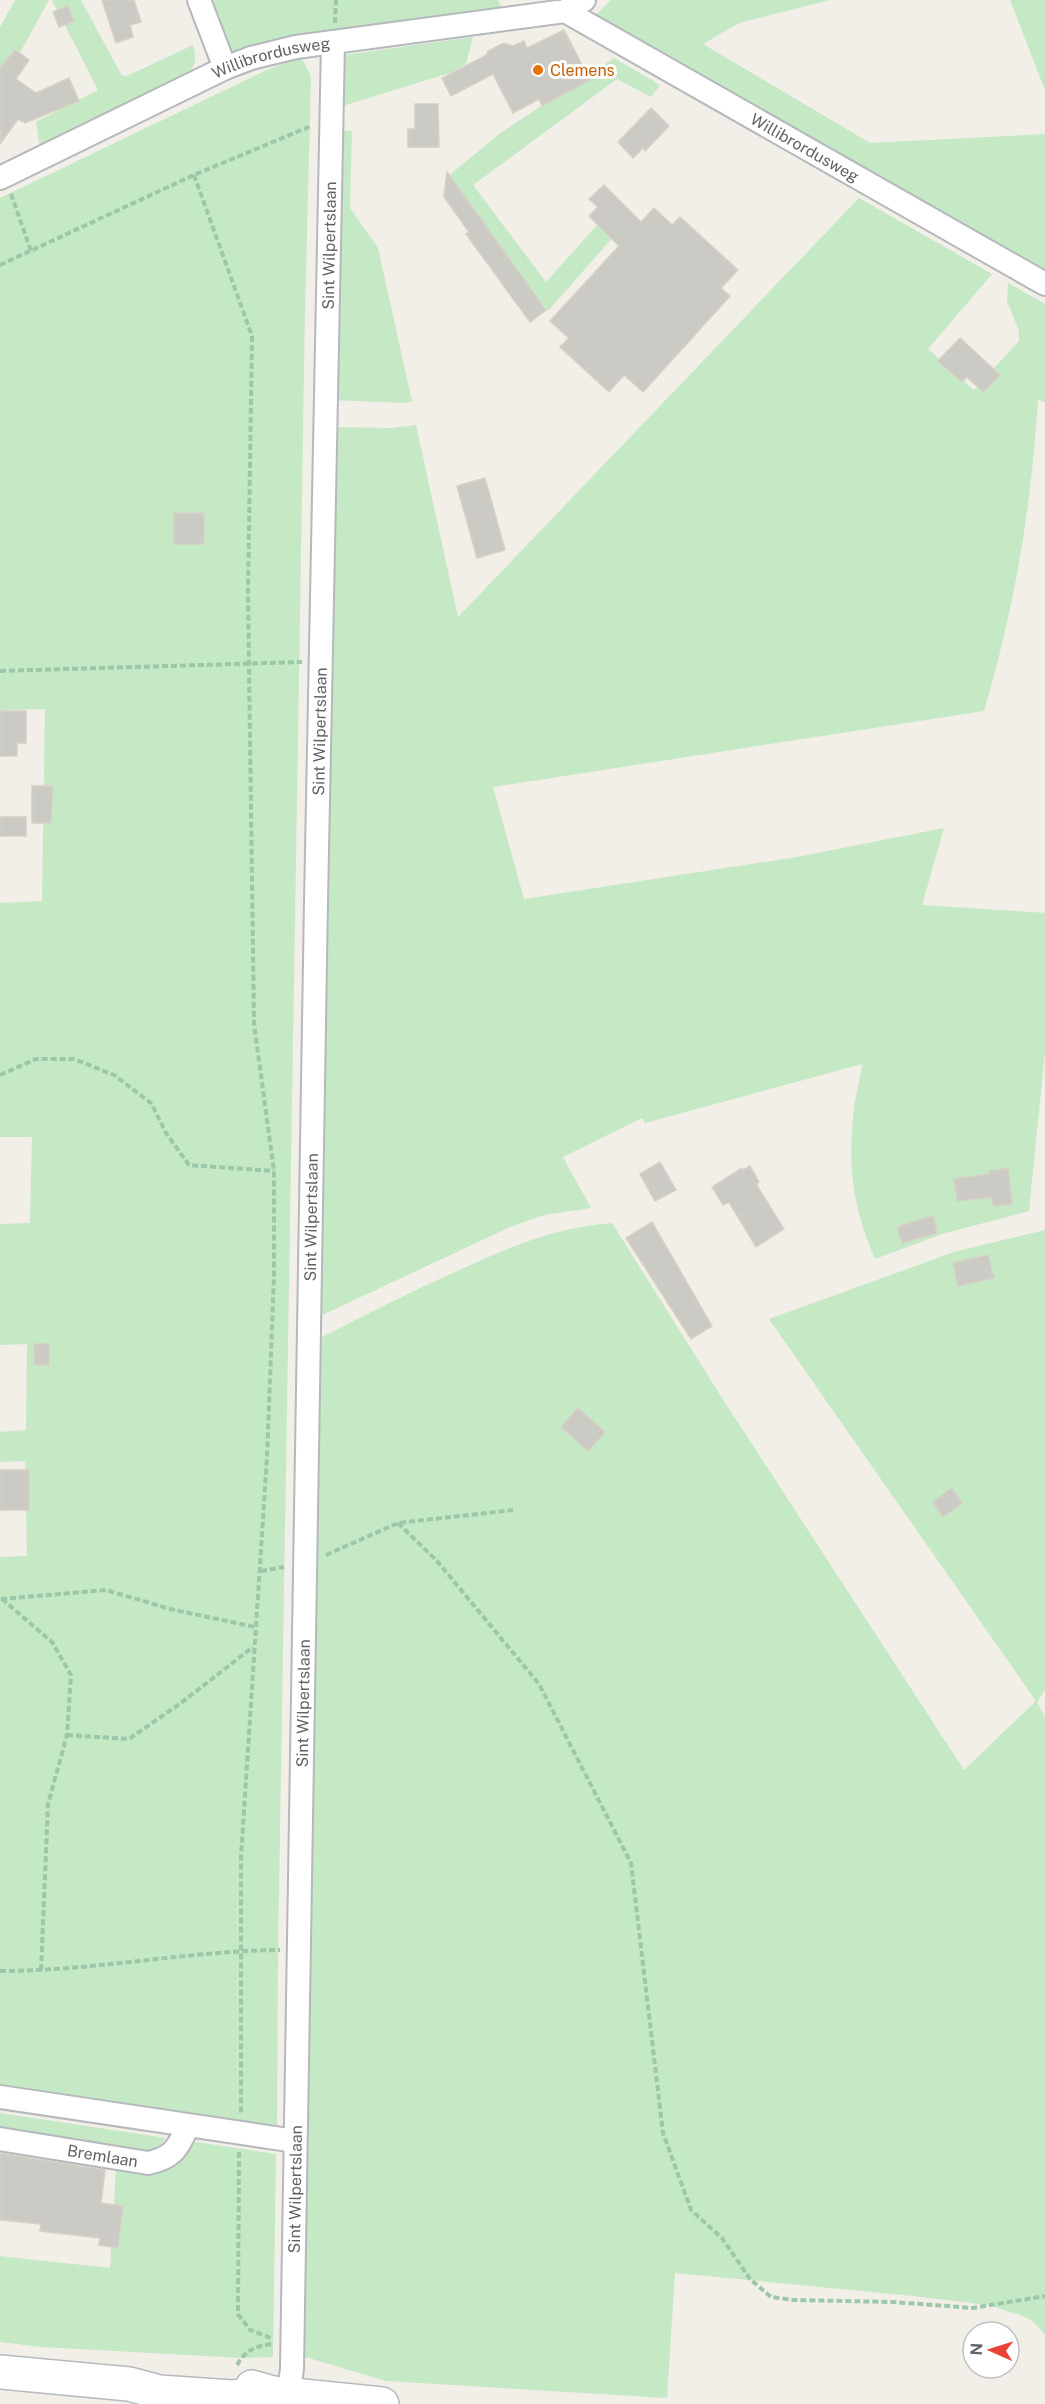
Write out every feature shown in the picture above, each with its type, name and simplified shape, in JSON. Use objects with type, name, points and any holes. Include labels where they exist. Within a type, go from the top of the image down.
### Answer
[{"type":"main road","points":[[0,2372],[129,2384],[159,2392],[232,2397],[281,2394],[325,2401],[382,2404]]},
{"type":"street","points":[[199,0],[225,68]]},
{"type":"street","name":"Willibrordusweg","points":[[2,177],[225,68],[251,58],[296,46],[333,42],[514,9],[574,5],[1045,284]]},
{"type":"street","name":"Sint Wilpertslaan","points":[[281,2394],[292,2368],[333,42]]},
{"type":"street","points":[[0,2097],[295,2141]]},
{"type":"street","name":"Bremlaan","points":[[0,2139],[148,2163],[163,2160],[178,2147],[188,2126]]},
{"type":"path","points":[[0,265],[194,175],[330,118]]},
{"type":"path","points":[[194,175],[252,336],[249,664],[254,1024],[274,1171],[274,1275],[267,1457],[241,1857],[240,2123]]},
{"type":"path","points":[[2,177],[31,251]]},
{"type":"path","points":[[0,671],[322,662]]},
{"type":"path","points":[[0,1075],[36,1059],[74,1059],[114,1075],[150,1103],[166,1133],[189,1165],[274,1171]]},
{"type":"path","points":[[306,1563],[398,1523],[513,1510]]},
{"type":"path","points":[[398,1523],[437,1561],[538,1684],[631,1863],[663,2133],[691,2210],[722,2238],[750,2279],[771,2297],[973,2308],[1045,2296]]},
{"type":"path","points":[[1,1599],[106,1590],[170,1609],[255,1627]]},
{"type":"path","points":[[1,1599],[52,1642],[70,1675],[67,1735],[48,1804],[41,1971]]},
{"type":"path","points":[[67,1735],[129,1739],[181,1703],[253,1646]]},
{"type":"path","points":[[0,1971],[41,1971],[240,1950],[299,1949]]},
{"type":"path","points":[[239,2151],[238,2314],[250,2330],[271,2337],[272,2344]]},
{"type":"green space","points":[[15,0],[49,0],[0,89],[0,27]]},
{"type":"green space","points":[[52,0],[81,0],[122,76],[127,76],[193,45],[195,57],[193,68],[188,75],[40,148],[36,122],[98,90]]},
{"type":"green space","points":[[205,0],[498,0],[503,10],[299,34],[244,47],[226,54]]},
{"type":"green space","points":[[611,0],[830,0],[739,23],[703,44],[870,143],[1045,134],[1045,272],[594,17]]},
{"type":"green space","points":[[1010,0],[1045,0],[1045,90]]},
{"type":"green space","points":[[473,37],[466,64],[453,72],[336,108],[337,56]]},
{"type":"green space","points":[[301,57],[311,76],[305,310],[277,2130],[0,2092],[0,1557],[27,1556],[25,1461],[0,1462],[0,1432],[26,1430],[27,1344],[0,1345],[0,1224],[30,1223],[32,1137],[0,1137],[0,903],[42,901],[45,709],[0,710],[0,198],[269,69]]},
{"type":"green space","points":[[614,58],[660,85],[651,97],[617,79],[473,185],[546,282],[606,215],[621,228],[548,311],[446,178],[499,134]]},
{"type":"green space","points":[[336,130],[352,131],[350,208],[378,248],[412,401],[405,403],[330,400]]},
{"type":"green space","points":[[859,198],[992,274],[928,349],[974,390],[1019,341],[1019,331],[1007,301],[1008,283],[1045,304],[1045,402],[1038,400],[1031,480],[1020,557],[1005,633],[984,711],[493,787],[524,899],[797,857],[944,828],[922,905],[1045,913],[1045,1052],[1029,1211],[942,1234],[875,1259],[857,1207],[852,1174],[854,1112],[862,1064],[645,1123],[642,1118],[563,1157],[591,1208],[544,1215],[510,1227],[318,1317],[330,427],[392,428],[416,425],[458,617]]},
{"type":"green space","points":[[612,1223],[722,1398],[964,1770],[1036,1701],[769,1319],[957,1251],[1045,1230],[1045,1690],[1037,1702],[1045,1717],[1045,2334],[1031,2320],[988,2305],[675,2273],[667,2398],[386,2381],[302,2356],[318,1339],[420,1288],[513,1247],[569,1229]]},
{"type":"green space","points":[[0,2113],[166,2138],[153,2155],[0,2132]]},
{"type":"green space","points":[[196,2142],[276,2154],[273,2357],[243,2358],[41,2347],[0,2342],[0,2256],[110,2268],[116,2169],[172,2166]]},
{"type":"building","points":[[102,0],[134,0],[141,22],[130,25],[133,37],[116,43]]},
{"type":"building","points":[[68,6],[74,21],[59,27],[53,12]]},
{"type":"building","name":"Clemens","points":[[564,30],[590,80],[542,106],[539,99],[513,113],[493,74],[451,96],[442,78],[487,55],[488,51],[504,43],[513,46],[524,41],[527,48]]},
{"type":"building","points":[[15,50],[29,60],[16,79],[36,93],[69,78],[79,101],[25,123],[18,119],[0,144],[0,68]]},
{"type":"building","points":[[415,104],[438,104],[439,147],[408,147],[408,129],[415,129]]},
{"type":"building","points":[[651,108],[669,126],[645,151],[643,148],[633,158],[618,142]]},
{"type":"building","points":[[447,172],[546,310],[530,322],[466,234],[469,232],[444,197]]},
{"type":"building","points":[[604,185],[641,222],[654,208],[672,225],[680,217],[738,270],[721,288],[730,296],[643,392],[624,375],[609,392],[560,347],[569,338],[550,321],[619,246],[589,216],[598,207],[589,199]]},
{"type":"building","points":[[960,338],[1000,375],[983,392],[967,377],[962,382],[938,361]]},
{"type":"building","points":[[485,478],[505,550],[477,558],[457,486]]},
{"type":"building","points":[[174,513],[204,513],[204,544],[174,544]]},
{"type":"building","points":[[0,711],[26,711],[26,743],[17,743],[17,756],[0,756]]},
{"type":"building","points":[[32,786],[53,786],[51,823],[32,823]]},
{"type":"building","points":[[0,817],[26,817],[26,836],[0,836]]},
{"type":"building","points":[[660,1162],[676,1190],[655,1201],[640,1174]]},
{"type":"building","points":[[750,1166],[759,1182],[756,1184],[784,1229],[756,1247],[729,1202],[723,1205],[712,1187],[742,1168],[743,1170]]},
{"type":"building","points":[[1008,1168],[1012,1204],[993,1206],[992,1197],[957,1201],[954,1179],[990,1174],[989,1171]]},
{"type":"building","points":[[933,1216],[937,1233],[902,1243],[897,1227]]},
{"type":"building","points":[[652,1222],[712,1326],[691,1339],[626,1238]]},
{"type":"building","points":[[988,1255],[994,1278],[958,1286],[953,1263]]},
{"type":"building","points":[[34,1344],[49,1344],[49,1365],[34,1365]]},
{"type":"building","points":[[578,1408],[605,1432],[588,1451],[561,1427]]},
{"type":"building","points":[[0,1470],[29,1470],[29,1510],[0,1510]]},
{"type":"building","points":[[952,1488],[962,1503],[943,1517],[933,1502]]},
{"type":"building","points":[[0,2153],[105,2170],[101,2203],[123,2206],[118,2248],[99,2245],[100,2238],[40,2231],[41,2224],[0,2220]]},
{"type":"place","name":"Clemens","points":[[538,70]]}]
